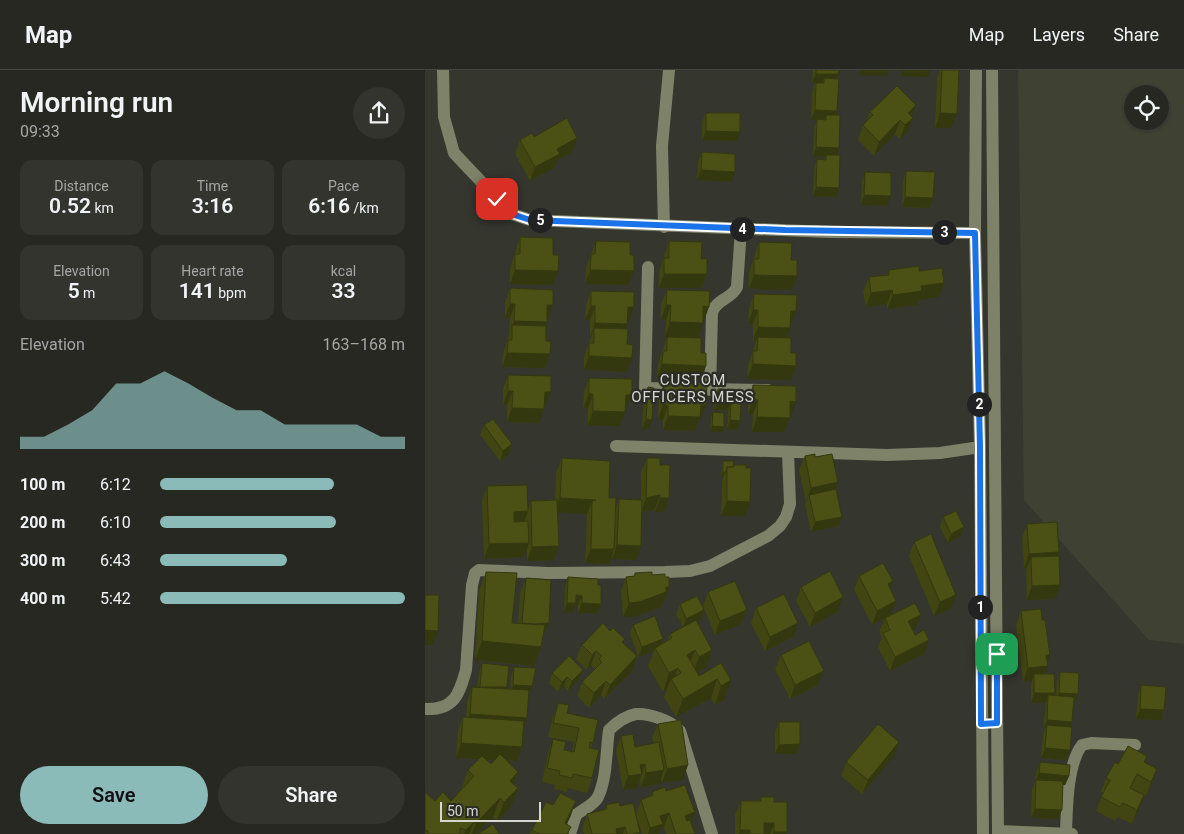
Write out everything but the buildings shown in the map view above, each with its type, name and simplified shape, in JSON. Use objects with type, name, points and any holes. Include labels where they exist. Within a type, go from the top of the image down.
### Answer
[{"type":"street","points":[[443,70],[444,117],[454,153],[512,214],[530,220],[664,227],[975,233]]},
{"type":"street","points":[[664,227],[662,146],[669,70]]},
{"type":"street","points":[[976,70],[975,233],[980,447],[983,834]]},
{"type":"street","points":[[992,70],[997,833],[1070,833],[1068,796],[1077,752],[1082,745],[1091,743],[1135,744]]},
{"type":"street","points":[[710,390],[713,313],[717,304],[727,298],[737,286],[741,229]]},
{"type":"street","points":[[648,267],[645,388],[782,390]]},
{"type":"street","points":[[616,446],[887,455],[940,453],[980,447]]},
{"type":"street","points":[[425,709],[444,707],[451,704],[460,688],[466,670],[471,585],[475,573],[479,570],[549,573],[665,572],[690,571],[710,566],[768,536],[783,522],[789,504],[788,452]]},
{"type":"street","points":[[571,834],[576,815],[590,806],[597,798],[607,756],[609,730],[617,723],[637,714],[668,722],[680,731],[712,834]]},
{"type":"street","points":[[981,724],[997,723]]},
{"type":"shaded area","points":[[1018,70],[1184,70],[1184,644],[1149,640],[1024,500]]},
{"type":"district","name":"CUSTOM OFFICERS MESS","points":[[693,388]]},
{"type":"route","points":[[497,199],[512,214],[530,220],[664,227],[829,232],[921,231],[975,233],[980,447],[981,724],[997,723],[997,654]]}]
